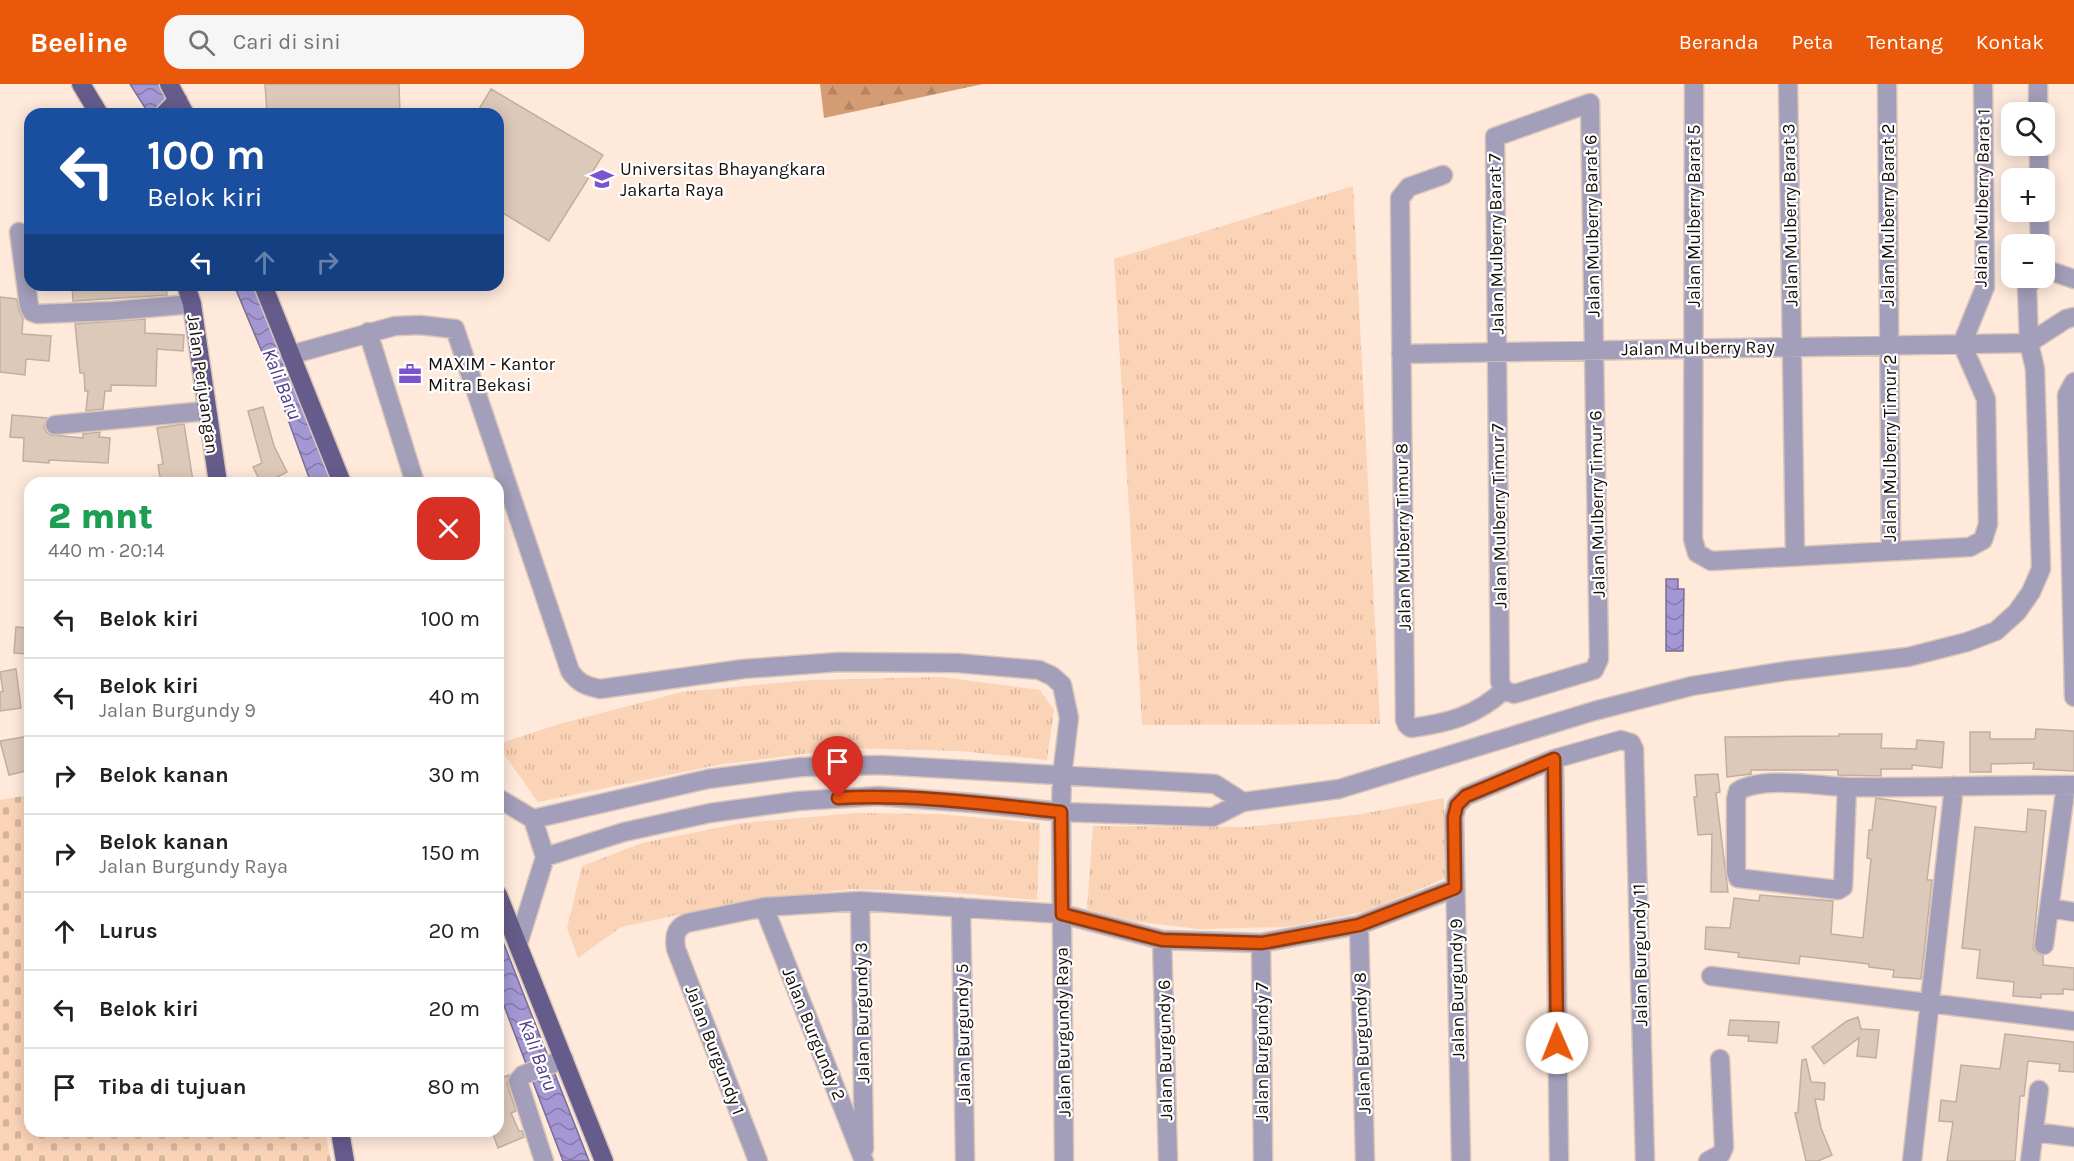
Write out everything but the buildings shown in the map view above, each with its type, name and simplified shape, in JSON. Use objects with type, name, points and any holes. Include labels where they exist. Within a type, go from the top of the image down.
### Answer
[{"type":"main road","points":[[81,84],[95,108]]},
{"type":"main road","points":[[169,84],[175,108]]},
{"type":"main road","name":"Jalan Perjuangan","points":[[188,291],[192,304],[217,477]]},
{"type":"main road","points":[[265,291],[340,477]]},
{"type":"main road","points":[[504,910],[559,1061],[604,1161]]},
{"type":"main road","points":[[341,1137],[345,1161]]},
{"type":"street","name":"Jalan Mulberry Barat 5","points":[[1694,84],[1693,539],[1697,553],[1711,561],[1795,556]]},
{"type":"street","name":"Jalan Mulberry Barat 3","points":[[1788,84],[1795,556]]},
{"type":"street","name":"Jalan Mulberry Barat 2","points":[[1887,84],[1889,345]]},
{"type":"street","name":"Jalan Mulberry Barat 1","points":[[1962,344],[1985,287],[1983,84]]},
{"type":"street","points":[[2038,84],[2038,102]]},
{"type":"street","name":"Jalan Mulberry Barat 7","points":[[1497,351],[1495,136],[1590,103]]},
{"type":"street","name":"Jalan Mulberry Barat 6","points":[[1590,103],[1594,349]]},
{"type":"street","name":"Jalan Mulberry Timur 8","points":[[1443,175],[1409,187],[1400,198],[1405,720],[1411,728],[1439,724],[1466,716],[1489,704],[1502,686]]},
{"type":"street","points":[[20,232],[24,265]]},
{"type":"street","points":[[2055,273],[2074,279]]},
{"type":"street","points":[[545,857],[624,832],[710,813],[798,801],[878,796],[1061,812],[1213,818],[1243,802],[1339,789],[1594,711],[1692,686],[1786,670],[1908,657],[1996,632],[2017,612],[2031,591],[2041,569],[2035,369],[2029,343],[2027,288]]},
{"type":"street","points":[[27,291],[29,306],[32,312],[37,314],[146,309],[192,304]]},
{"type":"street","points":[[2029,343],[2070,318]]},
{"type":"street","name":"Jalan Burgundy Raya","points":[[368,332],[411,325],[455,329],[466,355],[560,644],[577,681],[600,689],[743,669],[839,662],[957,663],[1039,670],[1052,676],[1062,685],[1069,718],[1062,776],[1061,812],[1065,1161]]},
{"type":"street","points":[[290,355],[368,332],[413,477]]},
{"type":"street","name":"Jalan Mulberry Ray","points":[[1401,354],[2029,343]]},
{"type":"street","points":[[1795,556],[1970,547],[1983,540],[1988,524],[1986,399],[1962,344]]},
{"type":"street","name":"Jalan Mulberry Timur 2","points":[[1889,345],[1891,551]]},
{"type":"street","name":"Jalan Mulberry Timur 6","points":[[1502,686],[1514,694],[1594,670],[1599,659],[1594,349]]},
{"type":"street","name":"Jalan Mulberry Timur 7","points":[[1497,351],[1502,686]]},
{"type":"street","points":[[2073,694],[2067,395],[2074,382]]},
{"type":"street","points":[[56,425],[206,411]]},
{"type":"street","name":"Jalan Burgundy 11","points":[[1554,759],[1620,740],[1630,743],[1634,749],[1645,1161]]},
{"type":"street","points":[[1554,759],[1558,1161]]},
{"type":"street","name":"Jalan Burgundy 9","points":[[1461,1161],[1454,817],[1457,805],[1466,796],[1554,759]]},
{"type":"street","points":[[532,819],[708,779],[801,767],[880,765],[1215,784],[1243,802]]},
{"type":"street","points":[[1847,787],[1843,887],[1839,890],[1752,880],[1736,876],[1736,799],[1738,791],[1746,787],[1761,784],[1847,787],[2070,785],[2044,945]]},
{"type":"street","points":[[1912,1161],[1954,786]]},
{"type":"street","points":[[504,802],[532,819],[545,857],[518,944]]},
{"type":"street","points":[[764,907],[861,901],[1062,914],[1162,940],[1262,943],[1359,925],[1455,888]]},
{"type":"street","name":"Jalan Burgundy 3","points":[[861,901],[864,1161]]},
{"type":"street","name":"Jalan Burgundy 1","points":[[758,1161],[676,949],[675,939],[681,926],[687,923],[764,907]]},
{"type":"street","name":"Jalan Burgundy 2","points":[[764,907],[864,1161]]},
{"type":"street","name":"Jalan Burgundy 5","points":[[961,907],[965,1161]]},
{"type":"street","points":[[2049,908],[2074,912]]},
{"type":"street","name":"Jalan Burgundy 8","points":[[1359,925],[1365,1161]]},
{"type":"street","name":"Jalan Burgundy 6","points":[[1162,940],[1168,1161]]},
{"type":"street","name":"Jalan Burgundy 7","points":[[1262,943],[1263,1161]]},
{"type":"street","points":[[1712,976],[2074,1021]]},
{"type":"street","points":[[1708,1161],[1721,1154],[1724,1147],[1720,1059]]},
{"type":"street","points":[[544,1161],[518,1086],[519,1077],[559,1061]]},
{"type":"street","points":[[2030,1161],[2039,1090]]},
{"type":"street","points":[[2034,1132],[2074,1137]]},
{"type":"green space","points":[[820,84],[983,84],[824,118]]},
{"type":"green space","points":[[1353,186],[1380,724],[1142,725],[1114,259]]},
{"type":"green space","points":[[941,677],[1040,690],[1054,710],[1047,760],[960,751],[848,748],[717,765],[538,802],[504,754],[504,742],[559,724],[682,692],[811,680]]},
{"type":"green space","points":[[24,796],[24,1137],[326,1137],[331,1161],[0,1161],[0,800]]},
{"type":"green space","points":[[1444,798],[1445,878],[1368,911],[1287,927],[1199,929],[1132,921],[1087,909],[1093,826],[1247,827],[1362,814]]},
{"type":"green space","points":[[856,813],[937,814],[1040,823],[1037,900],[946,892],[851,889],[728,904],[621,927],[578,958],[567,928],[582,866],[642,843],[742,823]]},
{"type":"water","points":[[130,84],[161,84],[174,108],[145,108]]},
{"type":"water","name":"Kali Baru","points":[[237,291],[258,291],[330,477],[309,477],[273,378]]},
{"type":"water","points":[[1666,579],[1678,579],[1678,589],[1684,589],[1683,651],[1666,651]]},
{"type":"water","name":"Kali Baru","points":[[504,944],[589,1161],[563,1161],[504,1006]]},
{"type":"place","name":"Universitas Bhayangkara Jakarta Raya","points":[[602,179]]},
{"type":"place","name":"MAXIM - Kantor Mitra Bekasi","points":[[410,374]]},
{"type":"route","points":[[838,798],[878,796],[1061,812],[1062,914],[1162,940],[1262,943],[1359,925],[1455,888],[1454,817],[1457,805],[1466,796],[1554,759],[1557,1043]]}]
